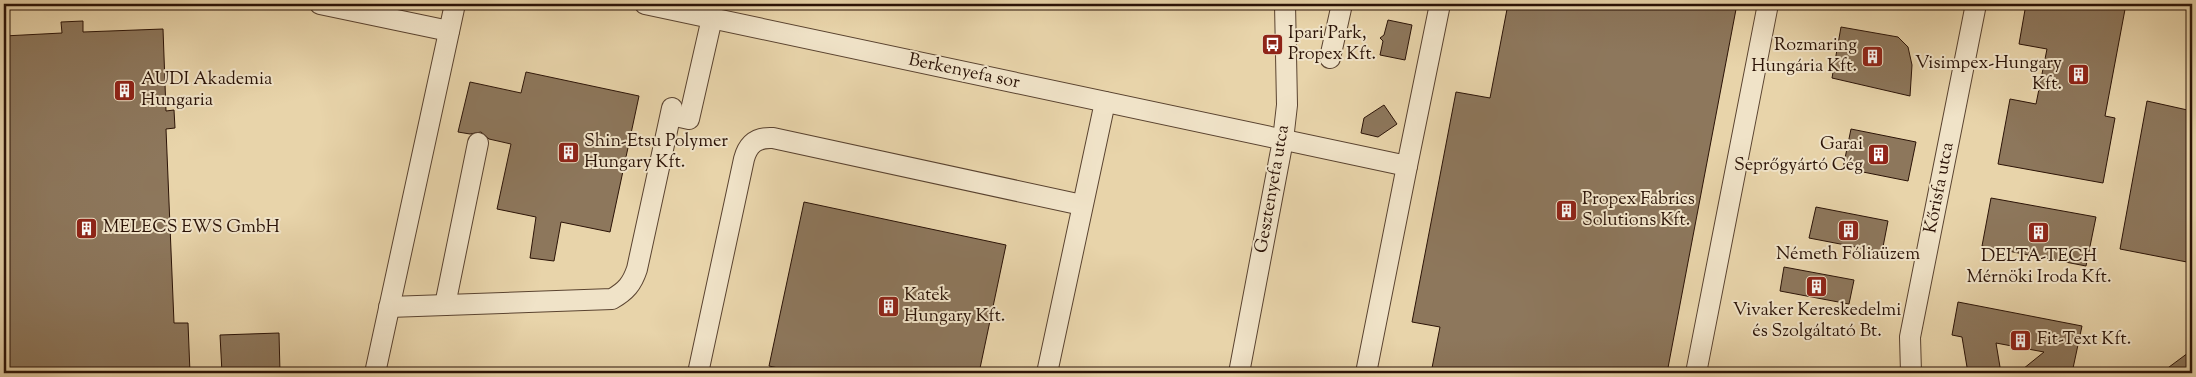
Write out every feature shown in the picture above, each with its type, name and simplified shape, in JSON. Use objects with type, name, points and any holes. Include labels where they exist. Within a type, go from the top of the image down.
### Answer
[{"type":"street","points":[[320,4],[449,31]]},
{"type":"street","points":[[375,373],[455,4]]},
{"type":"street","name":"Berkenyefa sor","points":[[645,4],[1407,166]]},
{"type":"street","name":"Gesztenyefa utca","points":[[1239,373],[1287,105],[1285,4]]},
{"type":"street","points":[[1330,58],[1342,4]]},
{"type":"street","points":[[1366,373],[1440,4]]},
{"type":"street","points":[[1696,373],[1768,4]]},
{"type":"street","name":"Kőrisfa utca","points":[[1911,373],[1912,329],[1976,4]]},
{"type":"street","points":[[389,307],[612,299],[627,289],[632,283],[637,269],[672,112],[689,119],[712,18]]},
{"type":"street","points":[[1047,373],[1105,102]]},
{"type":"street","points":[[698,373],[744,159],[747,150],[758,140],[773,138],[1082,205]]},
{"type":"street","points":[[445,305],[478,143]]},
{"type":"building","name":"Propex Fabrics Solutions Kft.","points":[[1508,4],[1737,4],[1667,373],[1431,373],[1440,327],[1412,322],[1456,92],[1490,98]]},
{"type":"building","name":"Visimpex-Hungary Kft.","points":[[2026,4],[2126,4],[2105,116],[2115,118],[2103,183],[1998,164],[2010,99],[2036,104],[2047,49],[2019,44]]},
{"type":"building","points":[[1388,20],[1412,25],[1405,60],[1380,55],[1383,41],[1380,38],[1384,35]]},
{"type":"building","name":"MELECS EWS GmbH","points":[[83,21],[83,32],[163,29],[166,111],[174,110],[175,128],[166,129],[174,323],[188,323],[190,373],[4,373],[4,36],[62,33],[61,22]]},
{"type":"building","name":"Rozmaring Hungária Kft.","points":[[1841,27],[1898,37],[1908,47],[1912,65],[1910,96],[1832,78]]},
{"type":"building","name":"Shin-Etsu Polymer Hungary Kft.","points":[[526,72],[639,96],[610,232],[561,222],[554,261],[530,258],[536,217],[497,209],[511,144],[489,139],[481,132],[470,134],[458,132],[470,82],[521,93]]},
{"type":"building","points":[[2147,101],[2192,111],[2192,263],[2120,249]]},
{"type":"building","points":[[1384,105],[1397,124],[1378,137],[1361,133],[1364,118]]},
{"type":"building","name":"Garai Seprőgyártó Cég","points":[[1851,129],[1916,142],[1908,181],[1843,168]]},
{"type":"building","name":"DELTA-TECH Mérnöki Iroda Kft.","points":[[1991,198],[2096,217],[2086,266],[1982,246]]},
{"type":"building","name":"Katek Hungary Kft.","points":[[804,202],[1006,245],[979,373],[801,373],[769,366]]},
{"type":"building","name":"Németh Fóliaüzem","points":[[1816,207],[1888,221],[1882,252],[1809,238]]},
{"type":"building","name":"Vivaker Kereskedelmi és Szolgáltató Bt.","points":[[1784,267],[1854,280],[1849,304],[1780,291]]},
{"type":"building","name":"Fit-Text Kft.","points":[[1958,302],[2082,326],[2072,373],[2018,373],[2044,352],[1996,343],[2001,373],[1968,373],[1962,337],[1952,335]]},
{"type":"building","points":[[279,333],[280,373],[222,373],[220,335]]},
{"type":"building","points":[[2192,350],[2192,373],[2161,373]]},
{"type":"place","name":"Ipari Park, Propex Kft.","points":[[1272,44]]},
{"type":"place","name":"Rozmaring Hungária Kft.","points":[[1873,56]]},
{"type":"place","name":"Visimpex-Hungary Kft.","points":[[2078,74]]},
{"type":"place","name":"AUDI Akademia Hungaria","points":[[125,90]]},
{"type":"place","name":"Shin-Etsu Polymer Hungary Kft.","points":[[568,152]]},
{"type":"place","name":"Garai Seprőgyártó Cég","points":[[1879,155]]},
{"type":"place","name":"Propex Fabrics Solutions Kft.","points":[[1566,210]]},
{"type":"place","name":"MELECS EWS GmbH","points":[[87,228]]},
{"type":"place","name":"Németh Fóliaüzem","points":[[1848,230]]},
{"type":"place","name":"DELTA-TECH Mérnöki Iroda Kft.","points":[[2039,232]]},
{"type":"place","name":"Vivaker Kereskedelmi és Szolgáltató Bt.","points":[[1817,286]]},
{"type":"place","name":"Katek Hungary Kft.","points":[[888,306]]},
{"type":"place","name":"Fit-Text Kft.","points":[[2021,340]]}]
